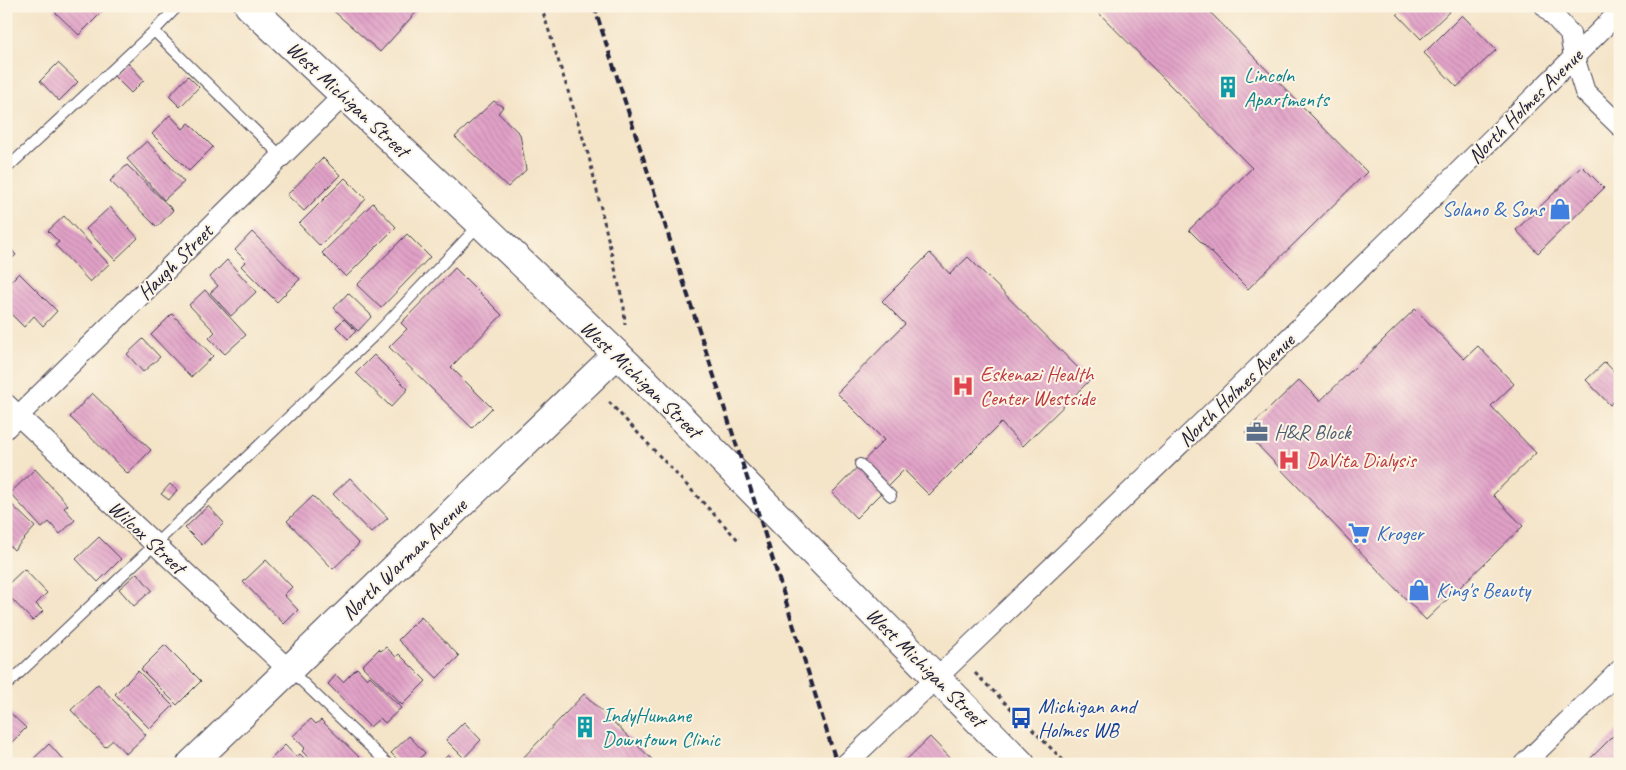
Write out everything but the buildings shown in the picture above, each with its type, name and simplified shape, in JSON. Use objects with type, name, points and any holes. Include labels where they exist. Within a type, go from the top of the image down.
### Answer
[{"type":"main road","name":"West Michigan Street","points":[[249,6],[616,354],[736,473],[1021,764]]},
{"type":"main road","name":"North Warman Avenue","points":[[191,764],[616,354]]},
{"type":"street","points":[[1545,6],[1570,34],[1574,57],[1585,92],[1620,126]]},
{"type":"street","name":"North Holmes Avenue","points":[[846,764],[1230,397],[1620,11]]},
{"type":"street","name":"Haugh Street","points":[[10,416],[282,157],[344,95]]},
{"type":"street","name":"Wilcox Street","points":[[10,416],[155,545],[289,670]]},
{"type":"street","points":[[1524,764],[1620,670]]},
{"type":"lane","points":[[6,169],[154,31],[178,6]]},
{"type":"lane","points":[[154,31],[282,157]]},
{"type":"lane","points":[[6,686],[378,332],[480,223]]},
{"type":"lane","points":[[860,464],[891,496]]},
{"type":"lane","points":[[289,670],[388,764]]},
{"type":"path","points":[[541,6],[589,157],[624,307]]},
{"type":"path","points":[[609,402],[739,541]]},
{"type":"path","points":[[983,680],[1066,764]]},
{"type":"railway","points":[[594,6],[750,487],[837,764]]},
{"type":"place","name":"Lincoln Apartments","points":[[1228,87]]},
{"type":"place","name":"Solano & Sons","points":[[1560,209]]},
{"type":"place","name":"Eskenazi Health Center Westside","points":[[963,386]]},
{"type":"place","name":"H&R Block","points":[[1257,432]]},
{"type":"place","name":"DaVita Dialysis","points":[[1289,460]]},
{"type":"place","name":"Kroger","points":[[1359,533]]},
{"type":"place","name":"King's Beauty","points":[[1419,590]]},
{"type":"place","name":"Michigan and Holmes WB","points":[[1021,718]]},
{"type":"place","name":"IndyHumane Downtown Clinic","points":[[585,727]]}]
